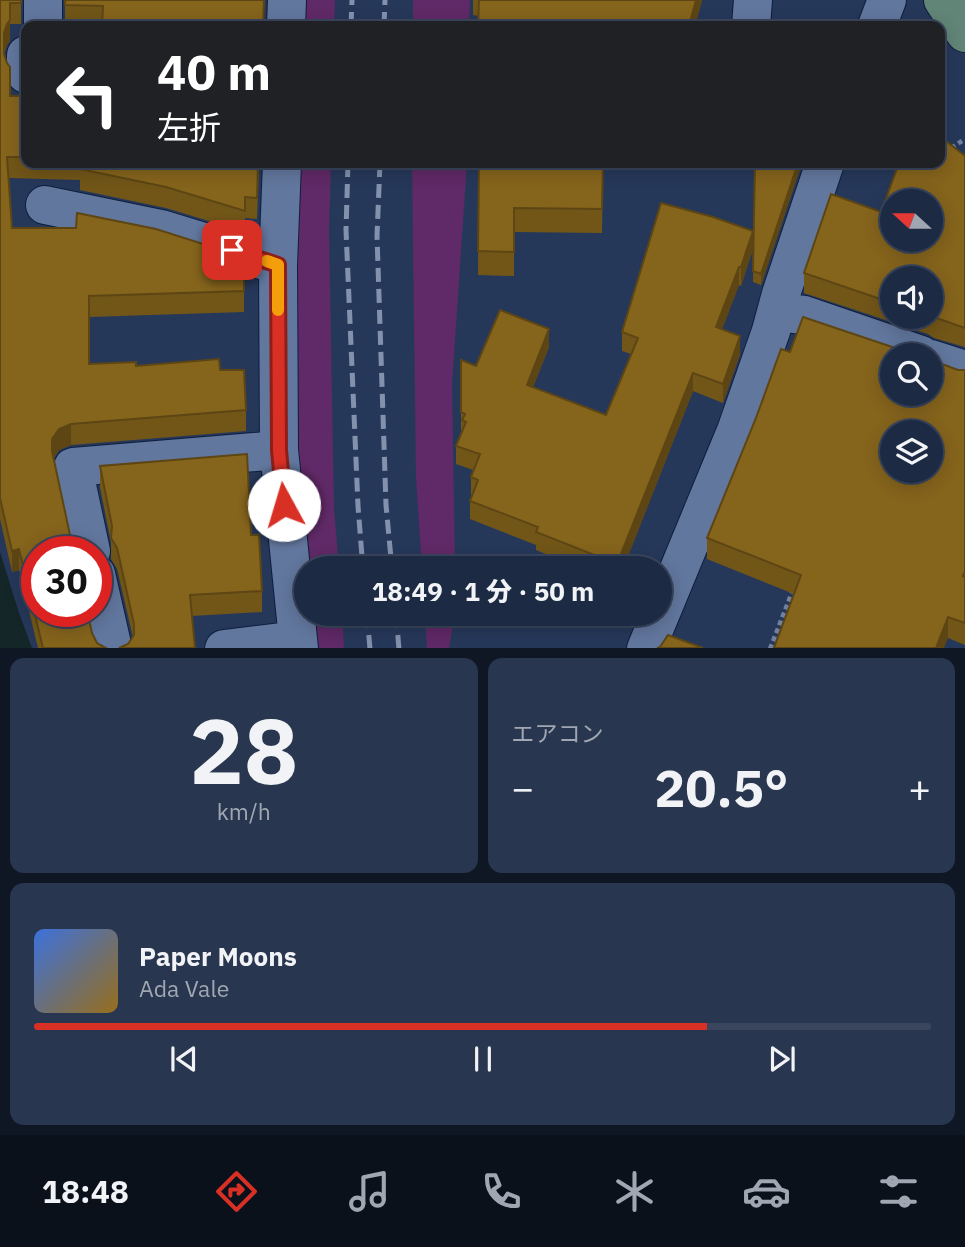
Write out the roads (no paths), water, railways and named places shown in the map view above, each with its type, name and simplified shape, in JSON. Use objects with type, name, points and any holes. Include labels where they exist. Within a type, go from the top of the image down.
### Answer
[{"type":"main road","points":[[943,0],[965,33]]},
{"type":"street","points":[[43,0],[43,21]]},
{"type":"street","points":[[286,21],[287,0]]},
{"type":"street","points":[[751,21],[753,0]]},
{"type":"street","points":[[879,21],[887,0]]},
{"type":"street","points":[[239,648],[298,644],[279,450],[278,265],[282,168]]},
{"type":"street","points":[[646,648],[736,431],[823,168]]},
{"type":"street","points":[[45,205],[161,229],[278,265]]},
{"type":"street","points":[[776,312],[804,315],[886,343]]},
{"type":"street","points":[[943,363],[965,370]]},
{"type":"street","points":[[88,536],[73,467],[279,450]]},
{"type":"street","points":[[108,627],[113,648]]},
{"type":"railway","points":[[351,21],[352,0]]},
{"type":"railway","points":[[384,21],[385,0]]},
{"type":"railway","points":[[348,168],[346,230],[362,556]]},
{"type":"railway","points":[[380,168],[377,236],[386,505],[391,556]]},
{"type":"railway","points":[[368,626],[370,648]]},
{"type":"railway","points":[[397,626],[399,648]]}]
